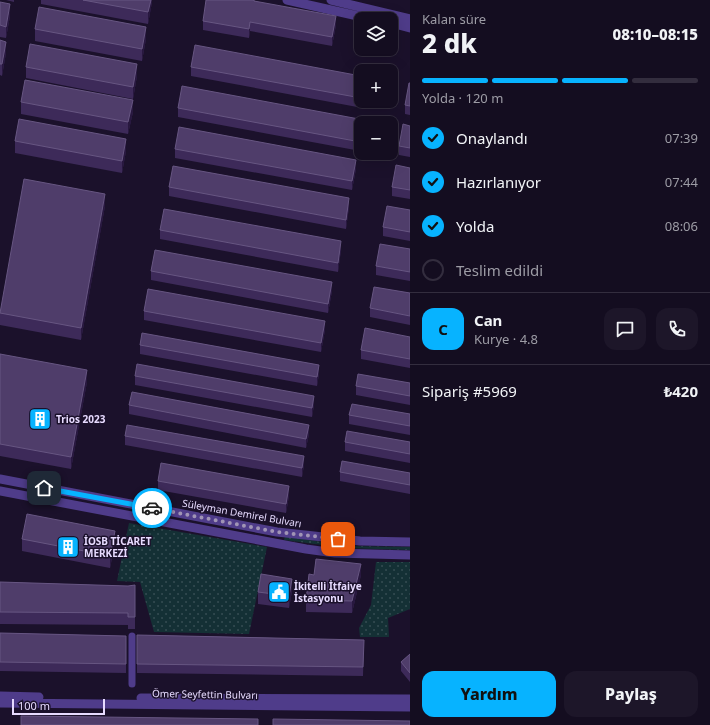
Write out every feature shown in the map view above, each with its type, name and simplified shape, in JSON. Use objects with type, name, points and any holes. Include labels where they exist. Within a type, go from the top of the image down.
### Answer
[{"type":"street","points":[[287,0],[354,15]]},
{"type":"street","points":[[331,0],[410,19]]},
{"type":"street","points":[[398,25],[410,28]]},
{"type":"street","name":"Süleyman Demirel Bulvarı","points":[[0,479],[277,532],[360,541],[410,542]]},
{"type":"street","points":[[0,491],[328,552],[410,555]]},
{"type":"street","points":[[132,636],[132,684]]},
{"type":"street","name":"Ömer Seyfettin Bulvarı","points":[[0,696],[410,699]]},
{"type":"street","name":"Ömer Seyfettin Bulvarı","points":[[0,703],[410,707]]},
{"type":"green space","points":[[129,523],[267,547],[249,634],[154,632],[140,582],[117,581]]},
{"type":"green space","points":[[285,536],[346,546],[410,547],[410,550],[346,548],[284,540]]},
{"type":"green space","points":[[376,562],[410,562],[410,609],[388,618],[389,637],[360,637],[359,628],[371,605]]},
{"type":"building","points":[[83,0],[151,0],[148,12]]},
{"type":"building","points":[[206,0],[254,0],[336,16],[332,37],[250,22],[249,29],[203,21]]},
{"type":"building","points":[[0,2],[10,4],[6,27],[0,25]]},
{"type":"building","points":[[39,7],[146,27],[142,49],[35,29]]},
{"type":"building","points":[[0,40],[6,42],[2,64],[0,64]]},
{"type":"building","points":[[30,44],[137,64],[133,87],[26,67]]},
{"type":"building","points":[[195,45],[354,75],[354,97],[191,67]]},
{"type":"building","points":[[25,80],[133,100],[128,122],[21,102]]},
{"type":"building","points":[[410,83],[410,106],[405,105]]},
{"type":"building","points":[[182,86],[354,118],[354,141],[178,108]]},
{"type":"building","points":[[19,119],[126,139],[122,161],[15,141]]},
{"type":"building","points":[[403,124],[410,126],[410,148],[399,146]]},
{"type":"building","points":[[179,127],[356,160],[352,181],[175,149]]},
{"type":"building","points":[[396,165],[410,168],[410,190],[392,187]]},
{"type":"building","points":[[173,166],[349,198],[346,220],[169,187]]},
{"type":"building","points":[[24,179],[105,194],[81,328],[0,313]]},
{"type":"building","points":[[387,206],[410,210],[410,232],[383,227]]},
{"type":"building","points":[[164,209],[341,241],[338,263],[160,230]]},
{"type":"building","points":[[380,244],[410,249],[410,272],[376,266]]},
{"type":"building","points":[[155,250],[332,282],[328,304],[151,271]]},
{"type":"building","points":[[374,287],[410,293],[410,316],[370,308]]},
{"type":"building","points":[[148,289],[325,321],[321,343],[144,311]]},
{"type":"building","points":[[365,328],[410,337],[410,359],[361,350]]},
{"type":"building","points":[[142,333],[319,365],[317,377],[140,345]]},
{"type":"building","name":"Trios 2023","points":[[0,354],[87,370],[71,457],[0,444]]},
{"type":"building","points":[[137,364],[314,396],[312,408],[135,376]]},
{"type":"building","points":[[358,374],[410,383],[410,396],[356,386]]},
{"type":"building","points":[[132,392],[309,425],[306,439],[129,405]]},
{"type":"building","points":[[352,404],[410,414],[410,426],[349,415]]},
{"type":"building","points":[[127,425],[304,456],[302,468],[125,436]]},
{"type":"building","points":[[347,431],[410,442],[410,454],[345,442]]},
{"type":"building","points":[[342,461],[410,473],[410,485],[340,472]]},
{"type":"building","points":[[161,463],[289,486],[286,504],[158,481]]},
{"type":"building","points":[[27,514],[115,531],[110,556],[22,539]]},
{"type":"building","points":[[316,559],[361,564],[352,601],[306,600],[309,574],[314,575]]},
{"type":"building","points":[[261,574],[292,579],[289,596],[258,592]]},
{"type":"building","points":[[0,582],[135,585],[135,617],[128,617],[128,613],[0,612]]},
{"type":"building","points":[[0,633],[126,636],[126,664],[0,662]]},
{"type":"building","points":[[137,635],[364,640],[363,667],[137,664]]},
{"type":"building","points":[[410,654],[410,673],[401,662]]},
{"type":"building","points":[[21,716],[258,719],[258,725],[21,725]]},
{"type":"building","points":[[273,719],[410,721],[410,725],[273,725]]},
{"type":"way so far","points":[[152,508],[277,532],[338,539]]},
{"type":"place","name":"Trios 2023","points":[[40,419]]},
{"type":"place","name":"İOSB TİCARET MERKEZİ","points":[[68,547]]},
{"type":"place","name":"İkitelli İtfaiye İstasyonu","points":[[279,592]]},
{"type":"route","points":[[44,488],[152,508]]}]
